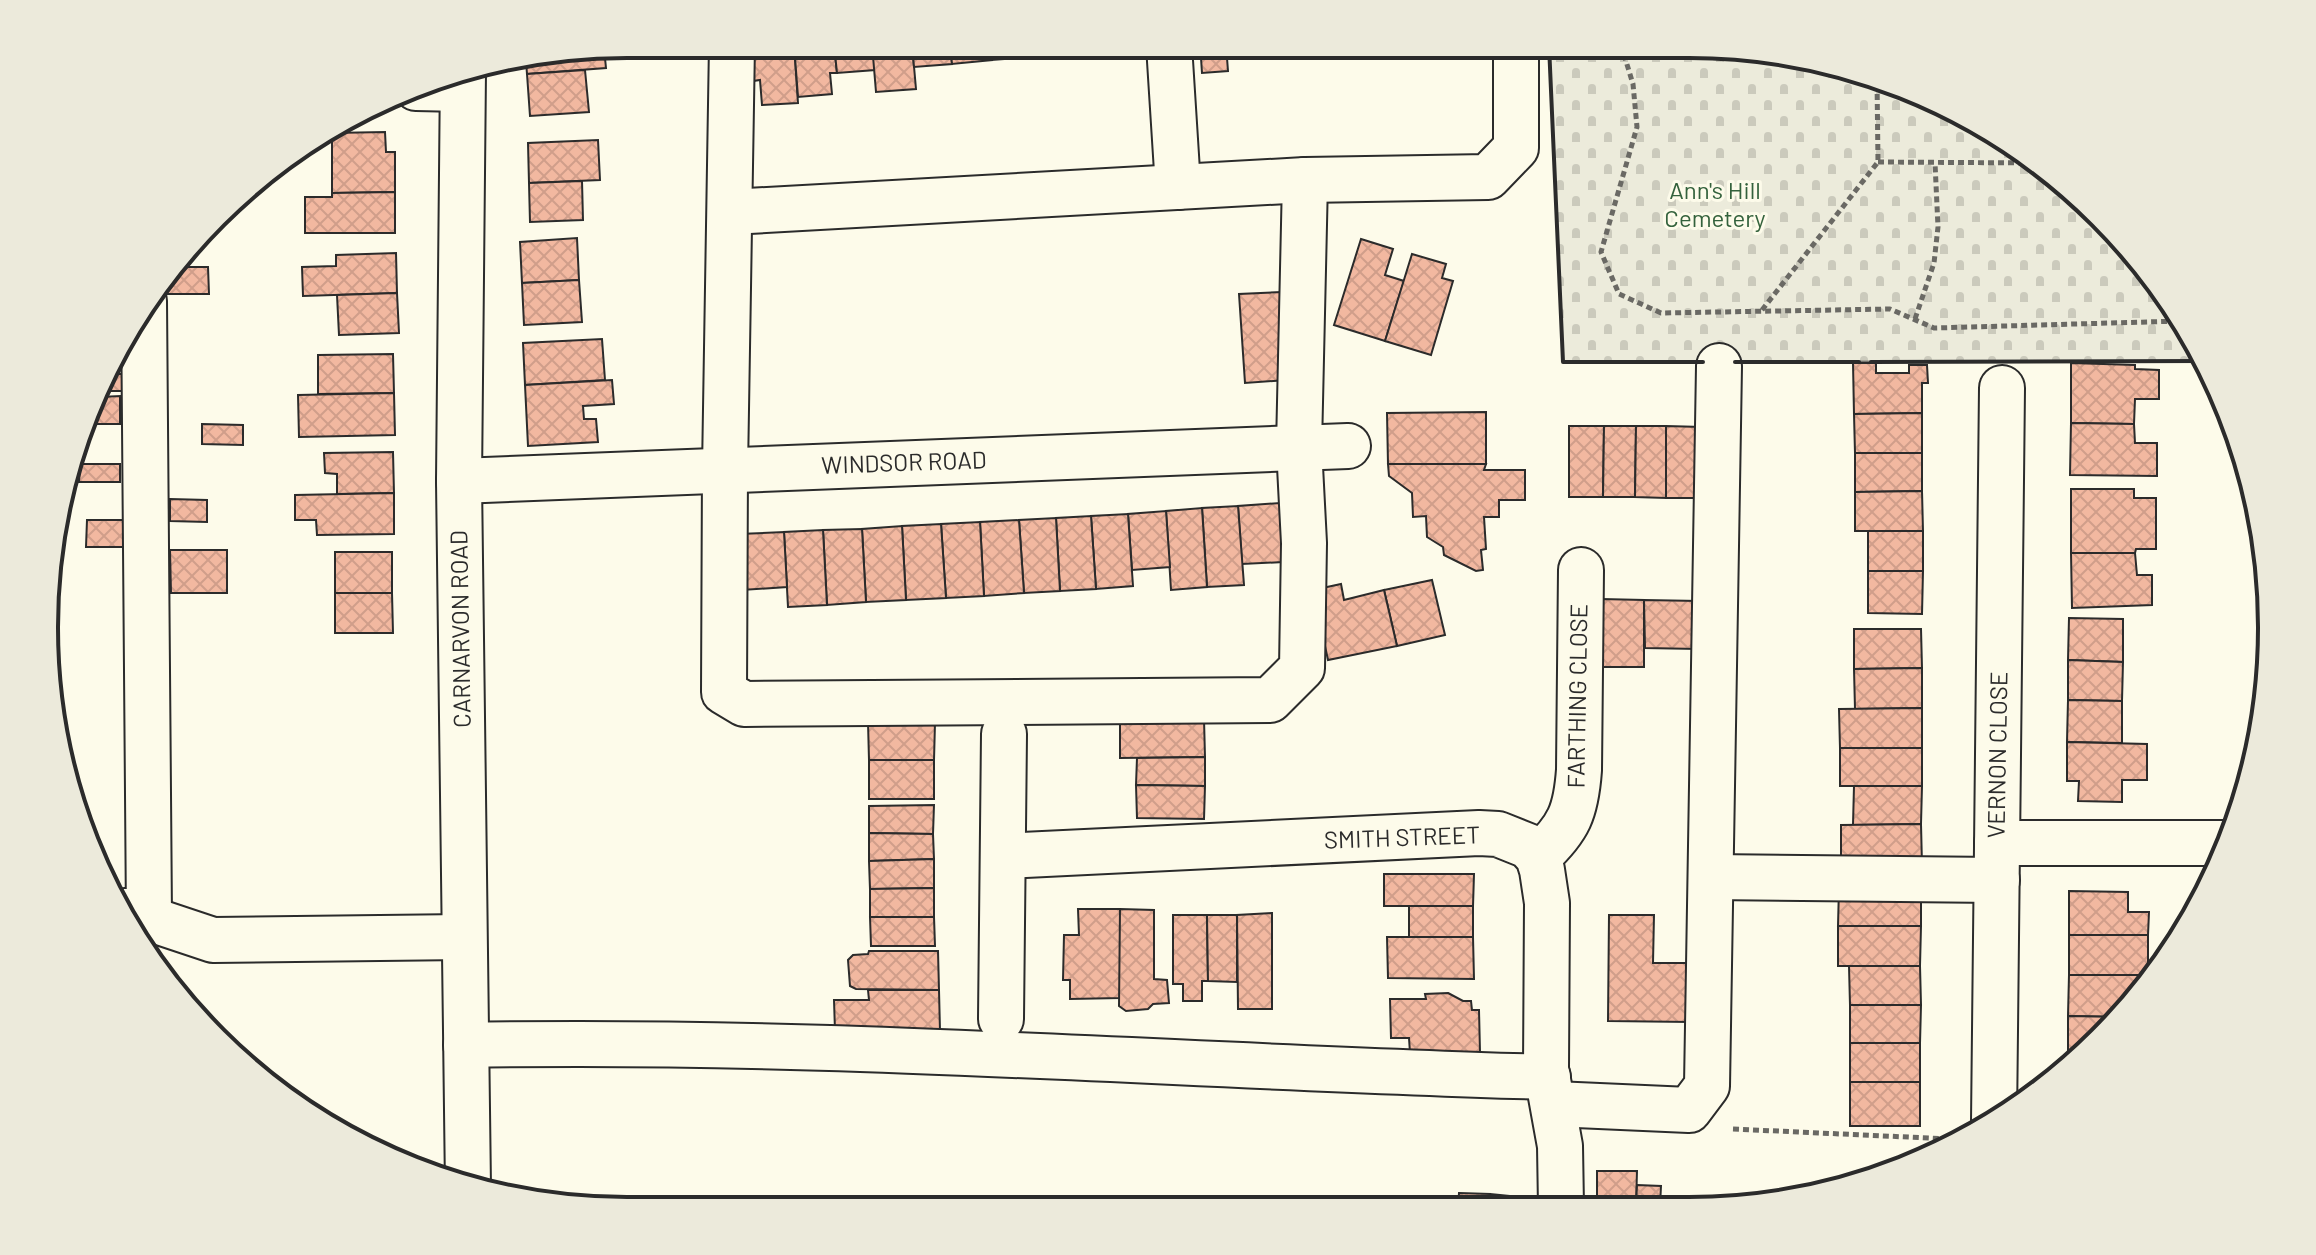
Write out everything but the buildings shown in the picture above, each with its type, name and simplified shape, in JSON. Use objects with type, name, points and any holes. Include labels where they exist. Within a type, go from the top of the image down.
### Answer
[{"type":"street","points":[[732,58],[724,692],[744,704],[1270,700],[1302,668],[1304,543],[1299,447],[1305,180]]},
{"type":"street","points":[[1170,58],[1178,187]]},
{"type":"street","points":[[730,212],[1305,180],[1488,177],[1516,148],[1516,58]]},
{"type":"street","name":"CARNARVON ROAD","points":[[462,83],[459,481],[468,1174]]},
{"type":"street","points":[[144,327],[137,914],[213,940],[464,937]]},
{"type":"street","points":[[466,1045],[635,1042],[992,1054],[1318,1071],[1551,1091],[1689,1110],[1707,1086],[1719,366]]},
{"type":"street","name":"VERNON CLOSE","points":[[1994,1108],[2002,388]]},
{"type":"street","name":"WINDSOR ROAD","points":[[459,481],[1348,446]]},
{"type":"street","name":"FARTHING CLOSE","points":[[1538,857],[1565,827],[1576,802],[1581,570]]},
{"type":"street","points":[[1001,1019],[1004,734]]},
{"type":"street","name":"SMITH STREET","points":[[1003,856],[1479,833],[1515,839],[1528,846],[1538,857]]},
{"type":"street","points":[[1711,877],[1997,861],[2215,844]]},
{"type":"street","points":[[1538,857],[1547,903],[1545,1042],[1560,1146],[1561,1197]]},
{"type":"path","points":[[1625,58],[1633,84],[1637,127],[1601,252],[1619,294],[1661,313],[1890,309],[1934,328],[2168,321]]},
{"type":"path","points":[[1762,311],[1878,162],[1877,90]]},
{"type":"path","points":[[1878,162],[2017,163]]},
{"type":"path","points":[[1915,319],[1934,263],[1938,227],[1935,163]]},
{"type":"path","points":[[1724,1129],[1940,1138]]},
{"type":"green space","name":"Ann's Hill Cemetery","points":[[1550,58],[1688,58],[1763,63],[1836,77],[1906,101],[1940,117],[2005,154],[2064,199],[2091,225],[2140,281],[2191,361],[1563,362]]},
{"type":"wall","points":[[1550,58],[1563,362],[1703,362]]},
{"type":"wall","points":[[1871,362],[2191,361]]},
{"type":"wall","points":[[1735,362],[1859,362]]}]
